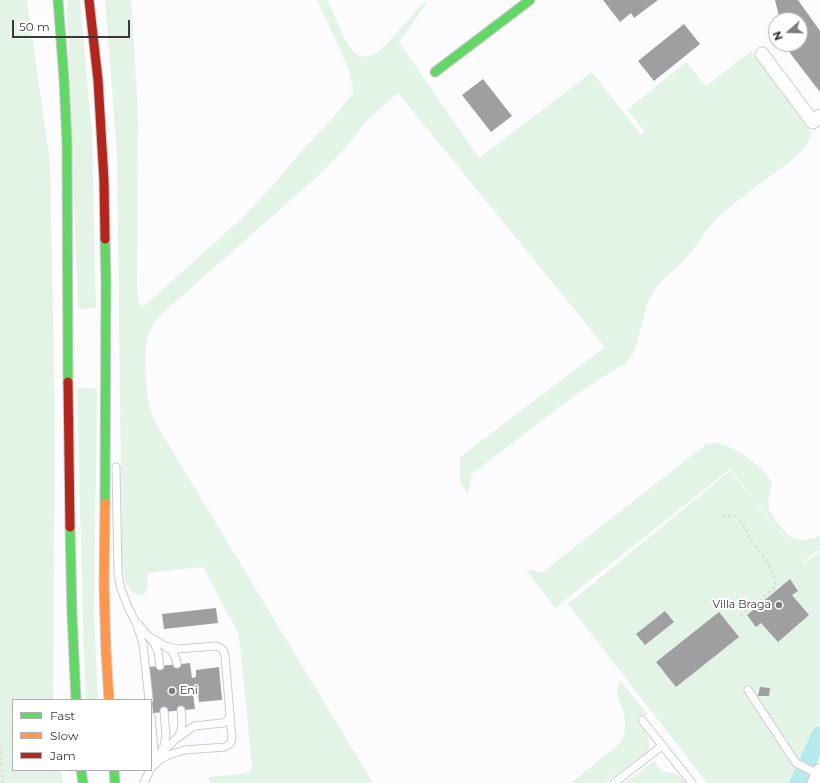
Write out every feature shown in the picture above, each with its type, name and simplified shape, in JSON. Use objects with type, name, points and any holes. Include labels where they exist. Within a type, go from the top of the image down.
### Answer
[{"type":"main road","points":[[58,0],[66,112],[68,187],[69,486],[76,699]]},
{"type":"main road","points":[[90,0],[98,80],[104,182],[106,306],[104,585],[109,699]]},
{"type":"main road","points":[[435,72],[530,0]]},
{"type":"main road","points":[[53,46],[66,112]]},
{"type":"main road","points":[[82,771],[83,783]]},
{"type":"main road","points":[[114,771],[115,783]]},
{"type":"street","points":[[762,54],[813,122],[820,116]]},
{"type":"lane","points":[[106,306],[107,330],[113,370]]},
{"type":"lane","points":[[115,456],[118,574],[121,589],[137,625],[143,644],[149,699]]},
{"type":"lane","points":[[132,615],[156,647],[160,666]]},
{"type":"lane","points":[[149,636],[171,650],[177,664]]},
{"type":"lane","points":[[152,767],[161,759],[178,752],[225,747],[232,739],[225,653],[221,648],[216,646],[177,649],[165,646]]},
{"type":"lane","points":[[748,690],[796,763],[816,774]]},
{"type":"lane","points":[[160,754],[178,737],[181,731],[181,710]]},
{"type":"lane","points":[[152,766],[164,746],[166,736],[164,712]]},
{"type":"lane","points":[[174,741],[194,726],[226,722],[229,718],[230,712]]},
{"type":"lane","points":[[642,720],[692,783]]},
{"type":"lane","points":[[152,728],[154,751],[152,761]]},
{"type":"lane","points":[[614,783],[662,746]]},
{"type":"lane","points":[[144,783],[149,771]]},
{"type":"path","points":[[722,517],[735,517],[743,524],[752,542],[766,560],[775,580],[775,587],[739,617]]},
{"type":"path","points":[[0,746],[3,783]]},
{"type":"green space","points":[[0,0],[27,0],[50,162],[55,424],[53,699],[12,699],[12,771],[61,771],[63,783],[0,783]]},
{"type":"green space","points":[[67,0],[80,0],[92,134],[96,308],[87,309],[78,308]]},
{"type":"green space","points":[[105,0],[131,0],[138,121],[137,291],[139,302],[143,307],[241,219],[330,121],[354,92],[348,67],[317,0],[327,0],[352,51],[362,57],[373,55],[385,46],[423,3],[428,1],[399,42],[479,158],[592,72],[641,135],[645,132],[627,110],[686,62],[706,86],[751,51],[811,132],[809,141],[804,149],[792,160],[720,215],[705,232],[694,249],[658,285],[648,301],[633,354],[625,363],[578,393],[472,474],[468,494],[460,483],[460,457],[605,347],[398,93],[367,120],[347,146],[321,173],[156,320],[149,332],[146,344],[145,361],[147,393],[153,417],[373,783],[211,783],[208,777],[246,773],[251,770],[252,766],[239,635],[203,567],[147,573],[148,588],[144,594],[141,595],[137,595],[132,592],[125,581],[122,564],[117,156]]},
{"type":"green space","points":[[77,389],[97,389],[94,615],[98,699],[86,699]]},
{"type":"green space","points":[[714,443],[727,446],[739,452],[762,469],[772,483],[768,502],[769,510],[774,518],[788,535],[796,539],[805,540],[820,536],[820,549],[803,562],[730,469],[555,608],[526,570],[543,572],[705,445]]},
{"type":"green space","points":[[730,471],[804,563],[820,551],[820,751],[815,762],[803,759],[792,783],[707,783],[568,604]]},
{"type":"green space","points":[[621,681],[647,714],[639,720],[647,734],[649,750],[605,783],[571,783],[619,744],[622,739],[625,732],[624,713],[617,695],[618,686]]},
{"type":"green space","points":[[654,761],[659,768],[665,772],[677,774],[686,783],[625,783]]},
{"type":"building","points":[[603,0],[658,0],[634,18],[631,13],[620,22]]},
{"type":"building","points":[[775,0],[798,0],[807,12],[778,12]]},
{"type":"building","points":[[808,14],[820,31],[820,92],[790,52],[808,52]]},
{"type":"building","points":[[684,24],[700,44],[654,81],[638,61]]},
{"type":"building","points":[[483,79],[512,116],[491,132],[462,95]]},
{"type":"building","name":"Villa Braga","points":[[790,579],[798,591],[792,595],[809,615],[778,642],[761,623],[756,627],[747,615]]},
{"type":"building","points":[[216,608],[218,623],[164,629],[162,614]]},
{"type":"building","points":[[665,611],[674,622],[645,645],[636,634]]},
{"type":"building","points":[[719,612],[739,637],[676,687],[656,662]]},
{"type":"building","points":[[190,663],[192,678],[196,677],[196,670],[219,667],[222,700],[199,702],[198,693],[193,694],[195,709],[153,713],[149,667]]},
{"type":"building","points":[[760,687],[770,688],[769,696],[758,696]]},
{"type":"waterway","points":[[798,783],[820,735]]},
{"type":"traffic: fast","points":[[58,0],[67,143],[68,382]]},
{"type":"traffic: fast","points":[[435,72],[530,0]]},
{"type":"traffic: fast","points":[[105,239],[105,503]]},
{"type":"traffic: fast","points":[[70,527],[76,699]]},
{"type":"traffic: fast","points":[[81,771],[83,783]]},
{"type":"traffic: fast","points":[[114,771],[115,783]]},
{"type":"traffic: slow","points":[[105,503],[104,585],[109,699]]},
{"type":"traffic: jam","points":[[89,0],[98,80],[104,181],[105,239]]},
{"type":"traffic: jam","points":[[68,382],[70,527]]},
{"type":"place","name":"Villa Braga","points":[[779,605]]},
{"type":"place","name":"Eni","points":[[172,691]]}]
